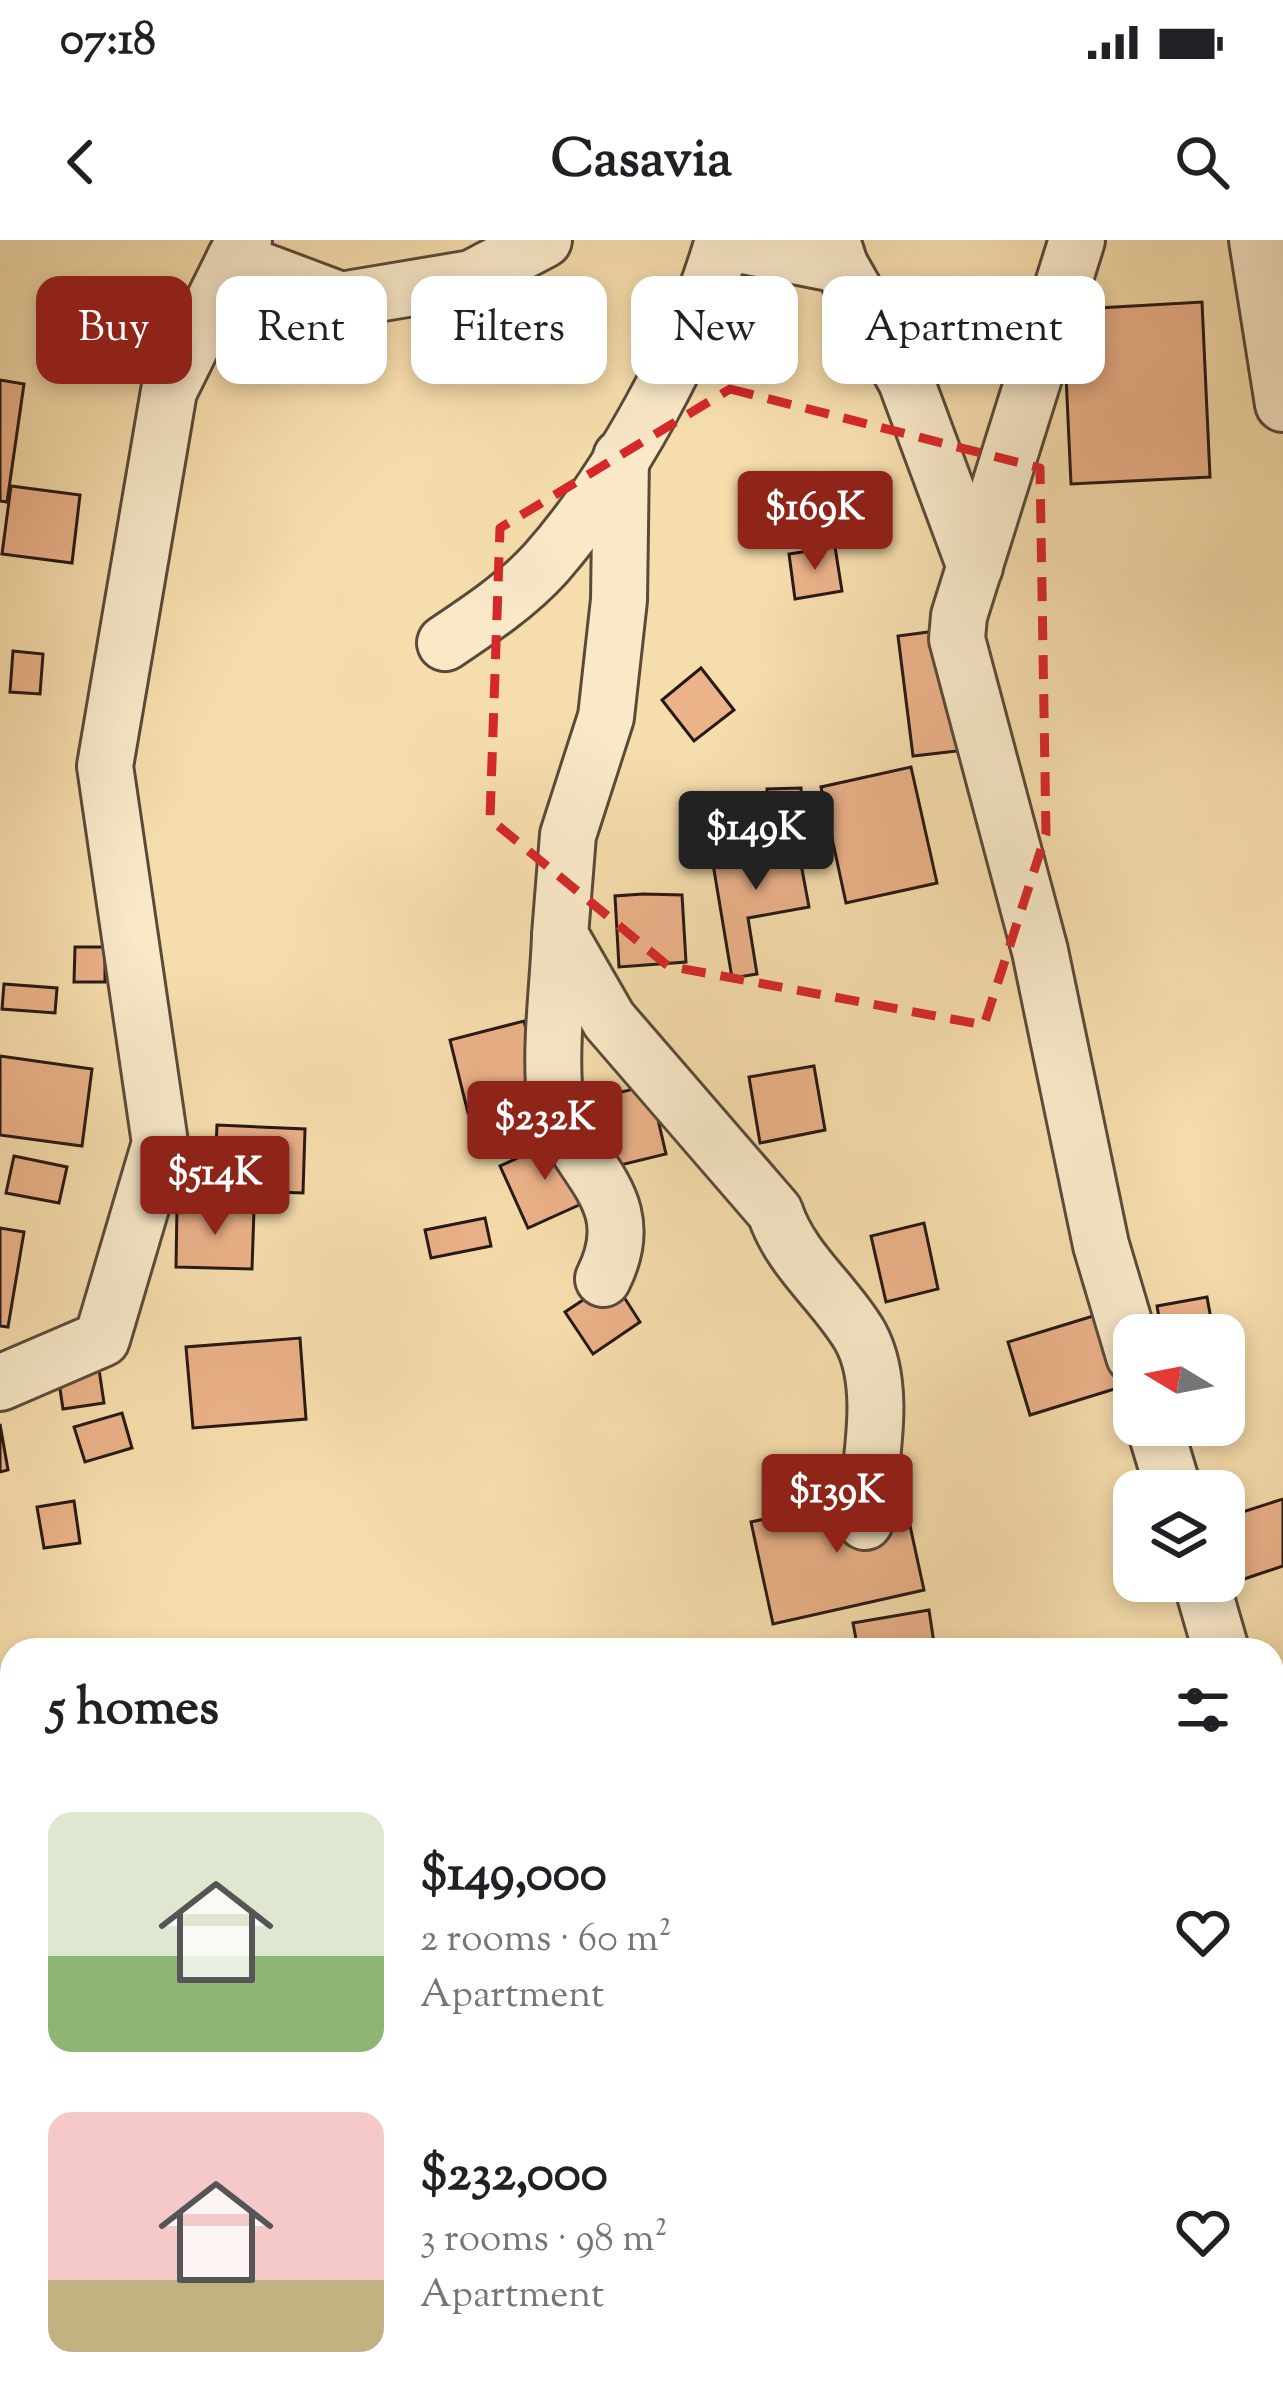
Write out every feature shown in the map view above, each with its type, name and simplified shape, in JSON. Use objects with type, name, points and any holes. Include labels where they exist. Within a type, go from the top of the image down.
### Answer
[{"type":"street","points":[[0,1383],[101,1339],[160,1143],[105,766],[169,391],[239,250],[341,300],[472,278],[544,240]]},
{"type":"street","points":[[1077,240],[959,616],[959,664],[1040,951],[1101,1245],[1122,1314]]},
{"type":"street","points":[[1257,240],[1283,404]]},
{"type":"street","points":[[445,643],[500,606],[547,562],[621,457],[705,298],[723,241],[836,252],[906,381],[975,567]]},
{"type":"street","points":[[603,1279],[618,1250],[614,1216],[596,1168],[569,1141],[554,1086],[568,835],[606,718],[619,600],[621,457]]},
{"type":"street","points":[[560,934],[608,1021],[776,1212],[790,1245],[859,1335],[874,1390],[865,1522]]},
{"type":"street","points":[[1207,1602],[1218,1638]]},
{"type":"highlighted area","points":[[730,389],[1040,468],[1046,834],[984,1025],[668,966],[490,819],[500,528]]},
{"type":"building","points":[[1202,302],[1210,477],[1071,484],[1066,384],[1105,384],[1105,308]]},
{"type":"building","points":[[0,380],[24,384],[7,502],[0,501]]},
{"type":"building","points":[[11,486],[80,495],[72,563],[2,554]]},
{"type":"building","points":[[835,547],[842,591],[795,599],[789,554]]},
{"type":"building","points":[[951,629],[966,750],[913,756],[898,636]]},
{"type":"building","points":[[13,651],[43,654],[40,694],[10,692]]},
{"type":"building","points":[[701,668],[734,710],[694,741],[662,700]]},
{"type":"building","points":[[911,767],[937,883],[846,903],[821,787]]},
{"type":"building","points":[[801,788],[803,819],[769,822],[767,789]]},
{"type":"building","points":[[796,837],[809,907],[748,918],[757,974],[732,978],[711,852]]},
{"type":"building","points":[[682,895],[686,962],[619,967],[615,896]]},
{"type":"building","points":[[75,947],[105,947],[105,982],[74,982]]},
{"type":"building","points":[[4,984],[57,988],[55,1013],[2,1009]]},
{"type":"building","points":[[524,1021],[543,1094],[468,1113],[450,1040]]},
{"type":"building","points":[[0,1056],[92,1069],[82,1146],[0,1135]]},
{"type":"building","points":[[814,1066],[825,1130],[760,1143],[749,1077]]},
{"type":"building","points":[[650,1085],[666,1154],[600,1170],[584,1101]]},
{"type":"building","points":[[217,1125],[305,1129],[303,1193],[214,1190]]},
{"type":"building","points":[[562,1138],[590,1200],[528,1228],[500,1166]]},
{"type":"building","points":[[14,1156],[67,1167],[59,1203],[6,1193]]},
{"type":"building","points":[[177,1207],[254,1209],[252,1269],[176,1267]]},
{"type":"building","points":[[485,1218],[491,1246],[431,1258],[425,1230]]},
{"type":"building","points":[[924,1223],[938,1289],[886,1302],[871,1236]]},
{"type":"building","points":[[0,1228],[24,1232],[8,1327],[0,1326]]},
{"type":"building","points":[[613,1280],[640,1322],[593,1354],[565,1312]]},
{"type":"building","points":[[1207,1297],[1210,1314],[1158,1314],[1157,1306]]},
{"type":"building","points":[[1113,1310],[1113,1389],[1030,1415],[1008,1342]]},
{"type":"building","points":[[300,1338],[306,1419],[193,1428],[186,1347]]},
{"type":"building","points":[[97,1356],[104,1403],[63,1409],[56,1362]]},
{"type":"building","points":[[122,1413],[132,1448],[85,1462],[74,1427]]},
{"type":"building","points":[[0,1424],[8,1470],[0,1472]]},
{"type":"building","points":[[902,1489],[924,1590],[773,1624],[751,1522]]},
{"type":"building","points":[[1283,1499],[1283,1566],[1245,1579],[1245,1511]]},
{"type":"building","points":[[74,1501],[80,1543],[44,1548],[37,1507]]},
{"type":"building","points":[[929,1610],[933,1638],[856,1638],[853,1623]]}]
